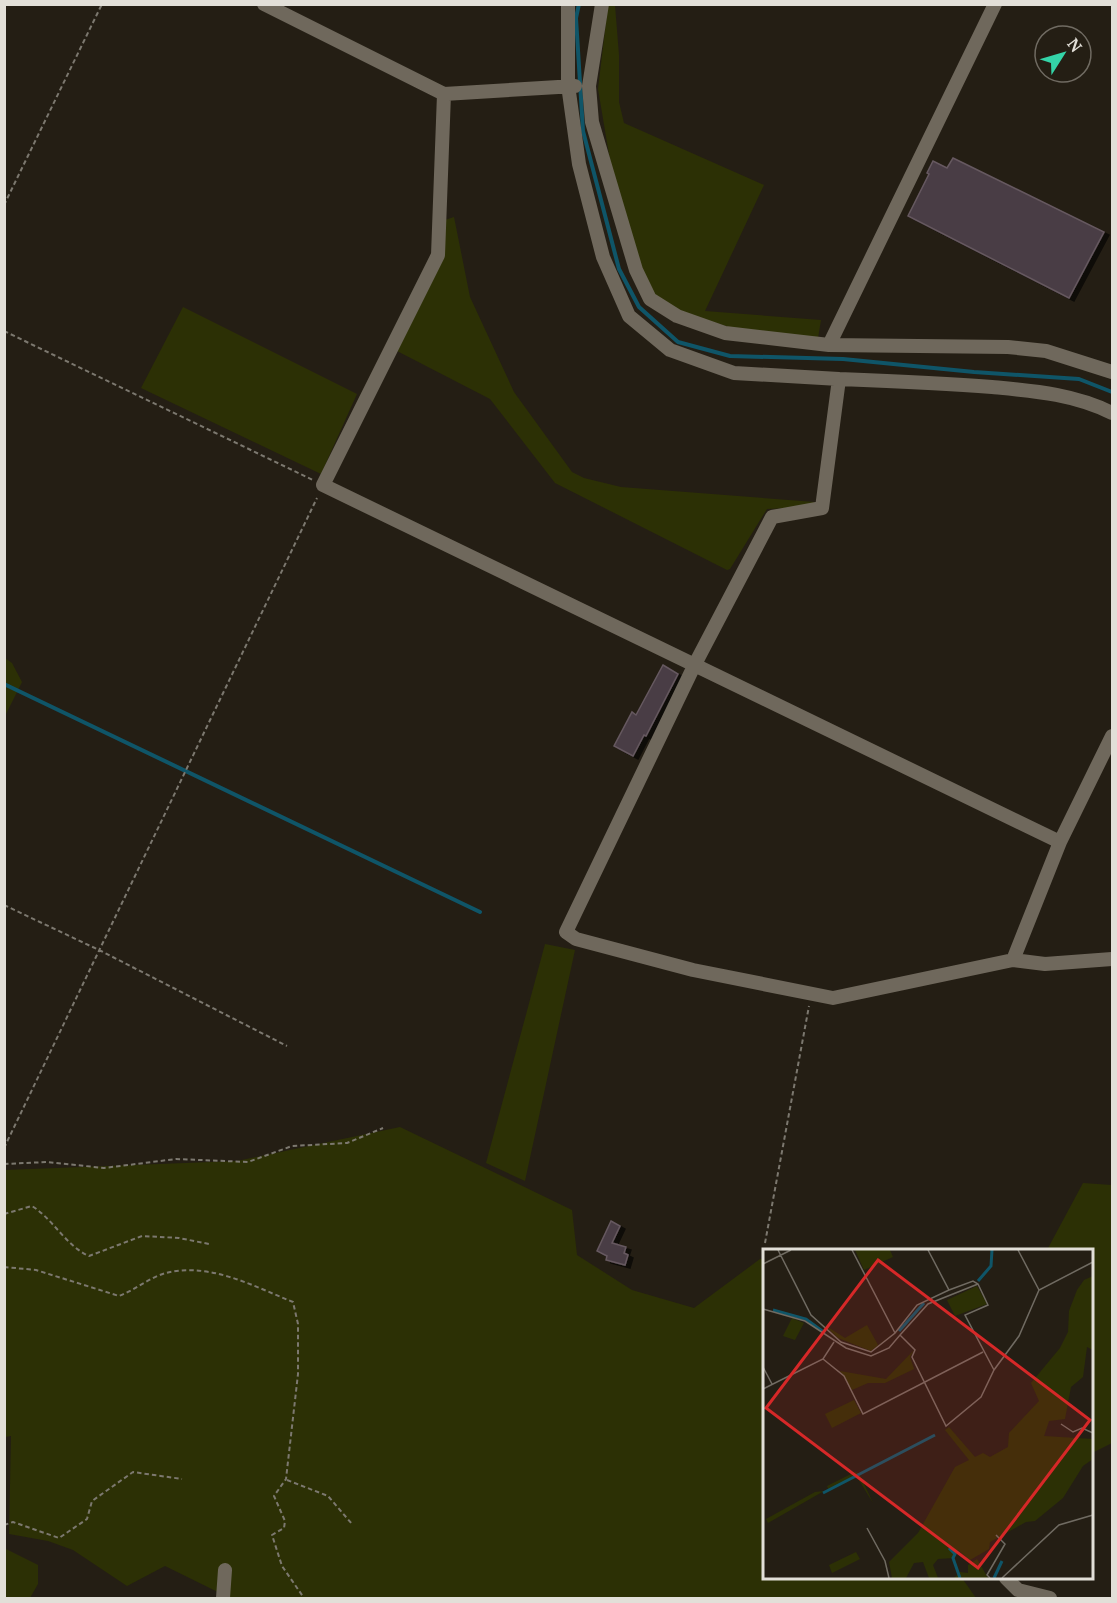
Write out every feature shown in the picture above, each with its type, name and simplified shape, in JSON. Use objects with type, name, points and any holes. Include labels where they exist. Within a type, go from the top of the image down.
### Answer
[{"type":"street","points":[[264,4],[444,94],[568,85],[589,86]]},
{"type":"street","points":[[568,4],[568,85],[579,164],[603,257],[629,316],[670,350],[734,373],[947,383],[1053,393],[1090,402],[1113,413]]},
{"type":"street","points":[[602,4],[589,86],[592,122],[636,270],[650,299],[677,316],[725,333],[829,345],[1008,347],[1046,351],[1113,372]]},
{"type":"street","points":[[829,345],[995,4]]},
{"type":"street","points":[[444,94],[438,255],[323,485],[1060,842]]},
{"type":"street","points":[[839,379],[822,508],[772,517],[694,666],[566,932],[576,939],[693,970],[833,998],[1013,960],[1045,963],[1113,959]]},
{"type":"street","points":[[1013,960],[1060,842],[1113,736]]},
{"type":"street","points":[[222,1599],[225,1570]]},
{"type":"street","points":[[1007,1579],[1018,1590],[1050,1599]]},
{"type":"path","points":[[4,205],[102,4]]},
{"type":"path","points":[[4,331],[323,485],[101,951],[4,1148]]},
{"type":"path","points":[[4,905],[101,951],[287,1046]]},
{"type":"path","points":[[765,1243],[811,992]]},
{"type":"path","points":[[4,1164],[47,1162],[104,1168],[176,1159],[248,1162],[292,1146],[347,1143],[383,1128]]},
{"type":"path","points":[[4,1214],[32,1206],[47,1215],[78,1251],[89,1256],[142,1236],[179,1238],[209,1244]]},
{"type":"path","points":[[4,1267],[36,1270],[119,1296],[165,1273],[198,1270],[221,1274],[293,1302],[298,1324],[298,1374],[286,1479],[274,1496],[285,1521],[284,1528],[272,1535],[282,1566],[304,1599]]},
{"type":"path","points":[[4,1525],[14,1522],[59,1538],[87,1519],[92,1501],[133,1472],[182,1479]]},
{"type":"path","points":[[286,1479],[328,1496],[352,1524]]},
{"type":"green space","points":[[608,5],[615,5],[619,55],[619,102],[624,123],[764,185],[705,311],[821,320],[818,338],[729,327],[685,313],[656,298],[642,271],[613,178],[598,89]]},
{"type":"green space","points":[[454,217],[470,297],[514,392],[572,472],[584,478],[621,487],[815,502],[810,507],[767,509],[730,569],[727,570],[555,483],[490,399],[397,351],[445,220]]},
{"type":"green space","points":[[183,307],[357,394],[321,474],[141,388]]},
{"type":"green space","points":[[5,658],[12,663],[22,682],[5,716]]},
{"type":"green space","points":[[545,944],[575,950],[525,1181],[486,1163]]},
{"type":"green space","points":[[400,1127],[572,1210],[577,1255],[632,1290],[694,1308],[763,1259],[763,1579],[963,1579],[976,1598],[230,1598],[165,1566],[127,1586],[73,1550],[48,1541],[9,1534],[11,1436],[5,1437],[5,1170],[237,1161]]},
{"type":"green space","points":[[1083,1183],[1112,1185],[1112,1443],[1093,1452],[1093,1249],[1048,1249]]},
{"type":"green space","points":[[4,1548],[38,1565],[38,1584],[30,1598],[5,1598]]},
{"type":"building","points":[[953,158],[1104,232],[1069,298],[908,216],[933,161],[947,168]]},
{"type":"building","points":[[663,665],[678,674],[633,756],[614,746],[632,712],[636,715]]},
{"type":"building","points":[[611,1221],[620,1226],[612,1243],[626,1247],[624,1253],[628,1255],[625,1265],[606,1260],[607,1256],[597,1251]]},
{"type":"waterway","points":[[579,4],[576,18],[583,131],[619,269],[639,307],[678,342],[730,356],[843,359],[974,372],[1079,379],[1112,392]]},
{"type":"waterway","points":[[4,684],[480,912]]}]
